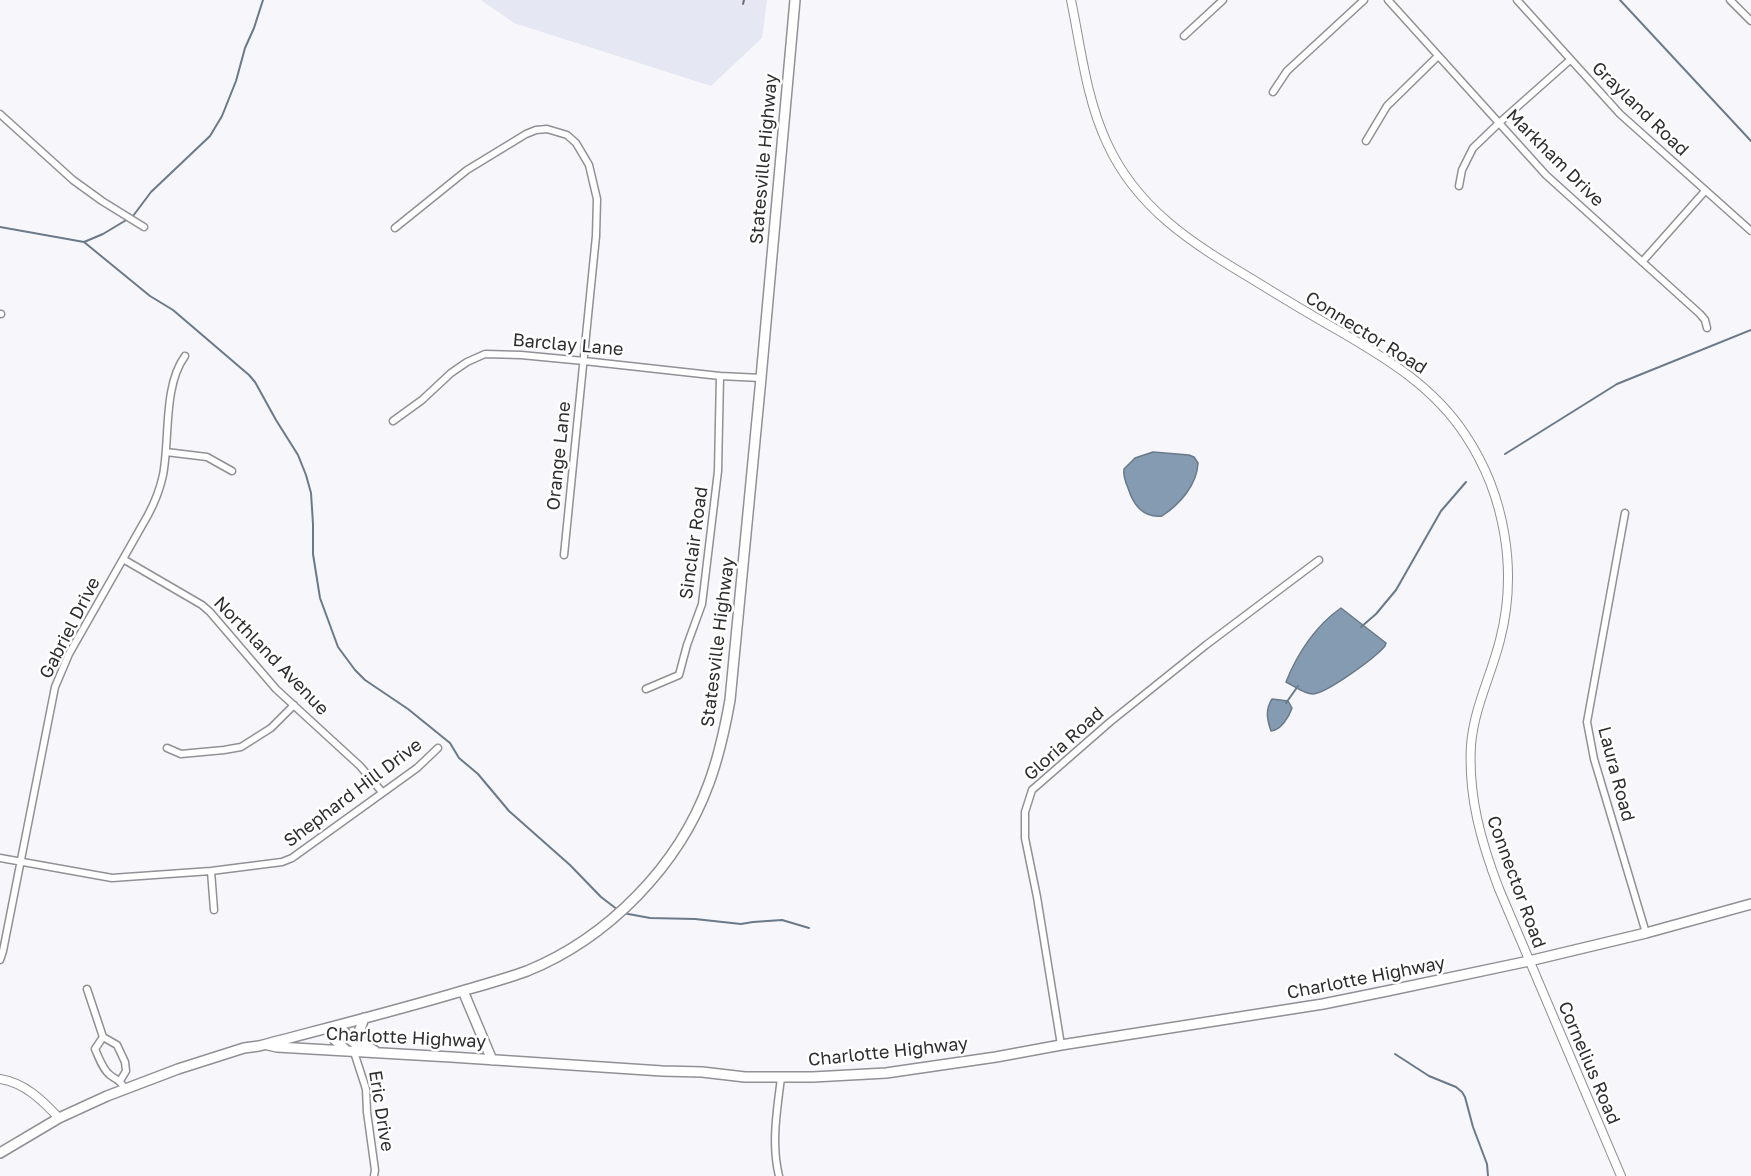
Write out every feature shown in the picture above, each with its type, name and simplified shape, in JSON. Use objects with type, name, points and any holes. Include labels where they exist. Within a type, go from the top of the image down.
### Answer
[{"type":"main road","name":"Statesville Highway","points":[[265,1044],[425,1003],[528,970],[567,950],[604,925],[637,896],[666,862],[690,825],[712,775],[722,743],[730,700],[762,378],[795,0]]},
{"type":"main road","name":"Charlotte Highway","points":[[0,1153],[59,1118],[122,1085],[265,1044],[277,1047],[351,1052],[781,1078],[886,1073],[1323,1004],[1529,961],[1646,933],[1751,904]]},
{"type":"main road","points":[[463,991],[492,1060]]},
{"type":"main road","points":[[364,1018],[359,1032],[360,1042],[374,1052]]},
{"type":"main road","points":[[335,1026],[357,1045],[374,1052]]},
{"type":"main road","points":[[335,1026],[335,1040],[351,1052]]},
{"type":"street","name":"Connector Road","points":[[1071,0],[1088,86],[1100,127],[1117,161],[1150,207],[1177,231],[1200,247],[1409,375],[1442,404],[1465,435],[1486,473],[1498,506],[1505,538],[1508,587],[1500,641],[1474,725],[1471,744],[1472,790],[1477,825],[1488,859],[1529,961]]},
{"type":"street","points":[[1184,36],[1223,0]]},
{"type":"street","points":[[1273,92],[1287,71],[1365,0]]},
{"type":"street","name":"Markham Drive","points":[[1388,0],[1546,175],[1700,314],[1707,328]]},
{"type":"street","name":"Grayland Road","points":[[1516,0],[1620,114],[1751,231]]},
{"type":"street","points":[[1730,0],[1751,21]]},
{"type":"street","points":[[1366,141],[1387,106],[1438,56]]},
{"type":"street","points":[[1459,186],[1465,161],[1473,148],[1570,60]]},
{"type":"street","points":[[0,114],[73,180],[115,210],[144,227]]},
{"type":"street","name":"Orange Lane","points":[[395,228],[467,170],[536,130],[547,129],[567,135],[576,143],[590,165],[597,200],[596,236],[564,555]]},
{"type":"street","points":[[1642,262],[1705,191]]},
{"type":"street","name":"Barclay Lane","points":[[393,421],[422,400],[451,373],[485,354],[520,355],[720,376],[762,378]]},
{"type":"street","name":"Gabriel Drive","points":[[0,960],[55,687],[69,654],[155,501],[163,473],[172,388],[177,370],[185,356]]},
{"type":"street","name":"Sinclair Road","points":[[646,689],[679,675],[702,604],[718,471],[720,376]]},
{"type":"street","points":[[166,452],[207,457],[232,471]]},
{"type":"street","name":"Laura Road","points":[[1624,513],[1587,723],[1594,759],[1646,933]]},
{"type":"street","name":"Northland Avenue","points":[[123,559],[202,605],[210,612],[276,689],[360,766],[382,792]]},
{"type":"street","name":"Gloria Road","points":[[1061,1045],[1025,838],[1025,812],[1032,790],[1197,651],[1318,560]]},
{"type":"street","points":[[167,748],[181,754],[241,747],[271,728],[294,705]]},
{"type":"street","name":"Shephard Hill Drive","points":[[0,858],[112,878],[211,871],[282,862],[292,858],[417,768],[438,748]]},
{"type":"street","points":[[211,871],[214,910]]},
{"type":"street","name":"Cornelius Road","points":[[1529,961],[1621,1176]]},
{"type":"street","points":[[87,989],[103,1037],[117,1045],[125,1062],[126,1071],[122,1085],[109,1074],[95,1049],[103,1037]]},
{"type":"street","name":"Eric Drive","points":[[351,1052],[366,1089],[374,1176]]},
{"type":"street","points":[[779,1176],[776,1163],[776,1139],[781,1078]]},
{"type":"street","points":[[0,1079],[9,1080],[35,1094],[59,1118]]},
{"type":"shaded area","points":[[481,0],[767,0],[762,38],[711,86],[514,23]]},
{"type":"water","points":[[1153,452],[1189,455],[1194,457],[1198,463],[1191,486],[1175,506],[1162,516],[1149,515],[1140,509],[1133,499],[1124,476],[1124,469],[1135,458]]},
{"type":"water","points":[[1341,608],[1386,643],[1385,646],[1350,674],[1320,692],[1306,693],[1286,682],[1308,641],[1323,623]]},
{"type":"water","points":[[1272,699],[1288,701],[1292,708],[1281,726],[1271,731],[1267,715]]},
{"type":"waterway","points":[[84,242],[103,234],[133,216],[151,192],[210,136],[222,116],[236,81],[245,48],[263,0]]},
{"type":"waterway","points":[[1620,0],[1751,141]]},
{"type":"waterway","points":[[0,227],[84,242],[150,296],[173,310],[249,375],[298,455],[306,475],[311,493],[313,554],[320,598],[338,647],[365,680],[408,709],[450,743],[459,758],[478,774],[509,811],[570,865],[601,897],[618,910]]},
{"type":"waterway","points":[[1505,454],[1617,384],[1751,330]]},
{"type":"waterway","points":[[1361,627],[1376,614],[1396,590],[1441,511],[1466,482]]},
{"type":"waterway","points":[[1286,703],[1298,686]]},
{"type":"waterway","points":[[623,913],[650,918],[695,919],[741,924],[782,920],[809,928]]},
{"type":"waterway","points":[[1395,1054],[1429,1076],[1456,1087],[1462,1092],[1487,1164],[1488,1176]]},
{"type":"railway","points":[[743,4],[744,0]]}]
